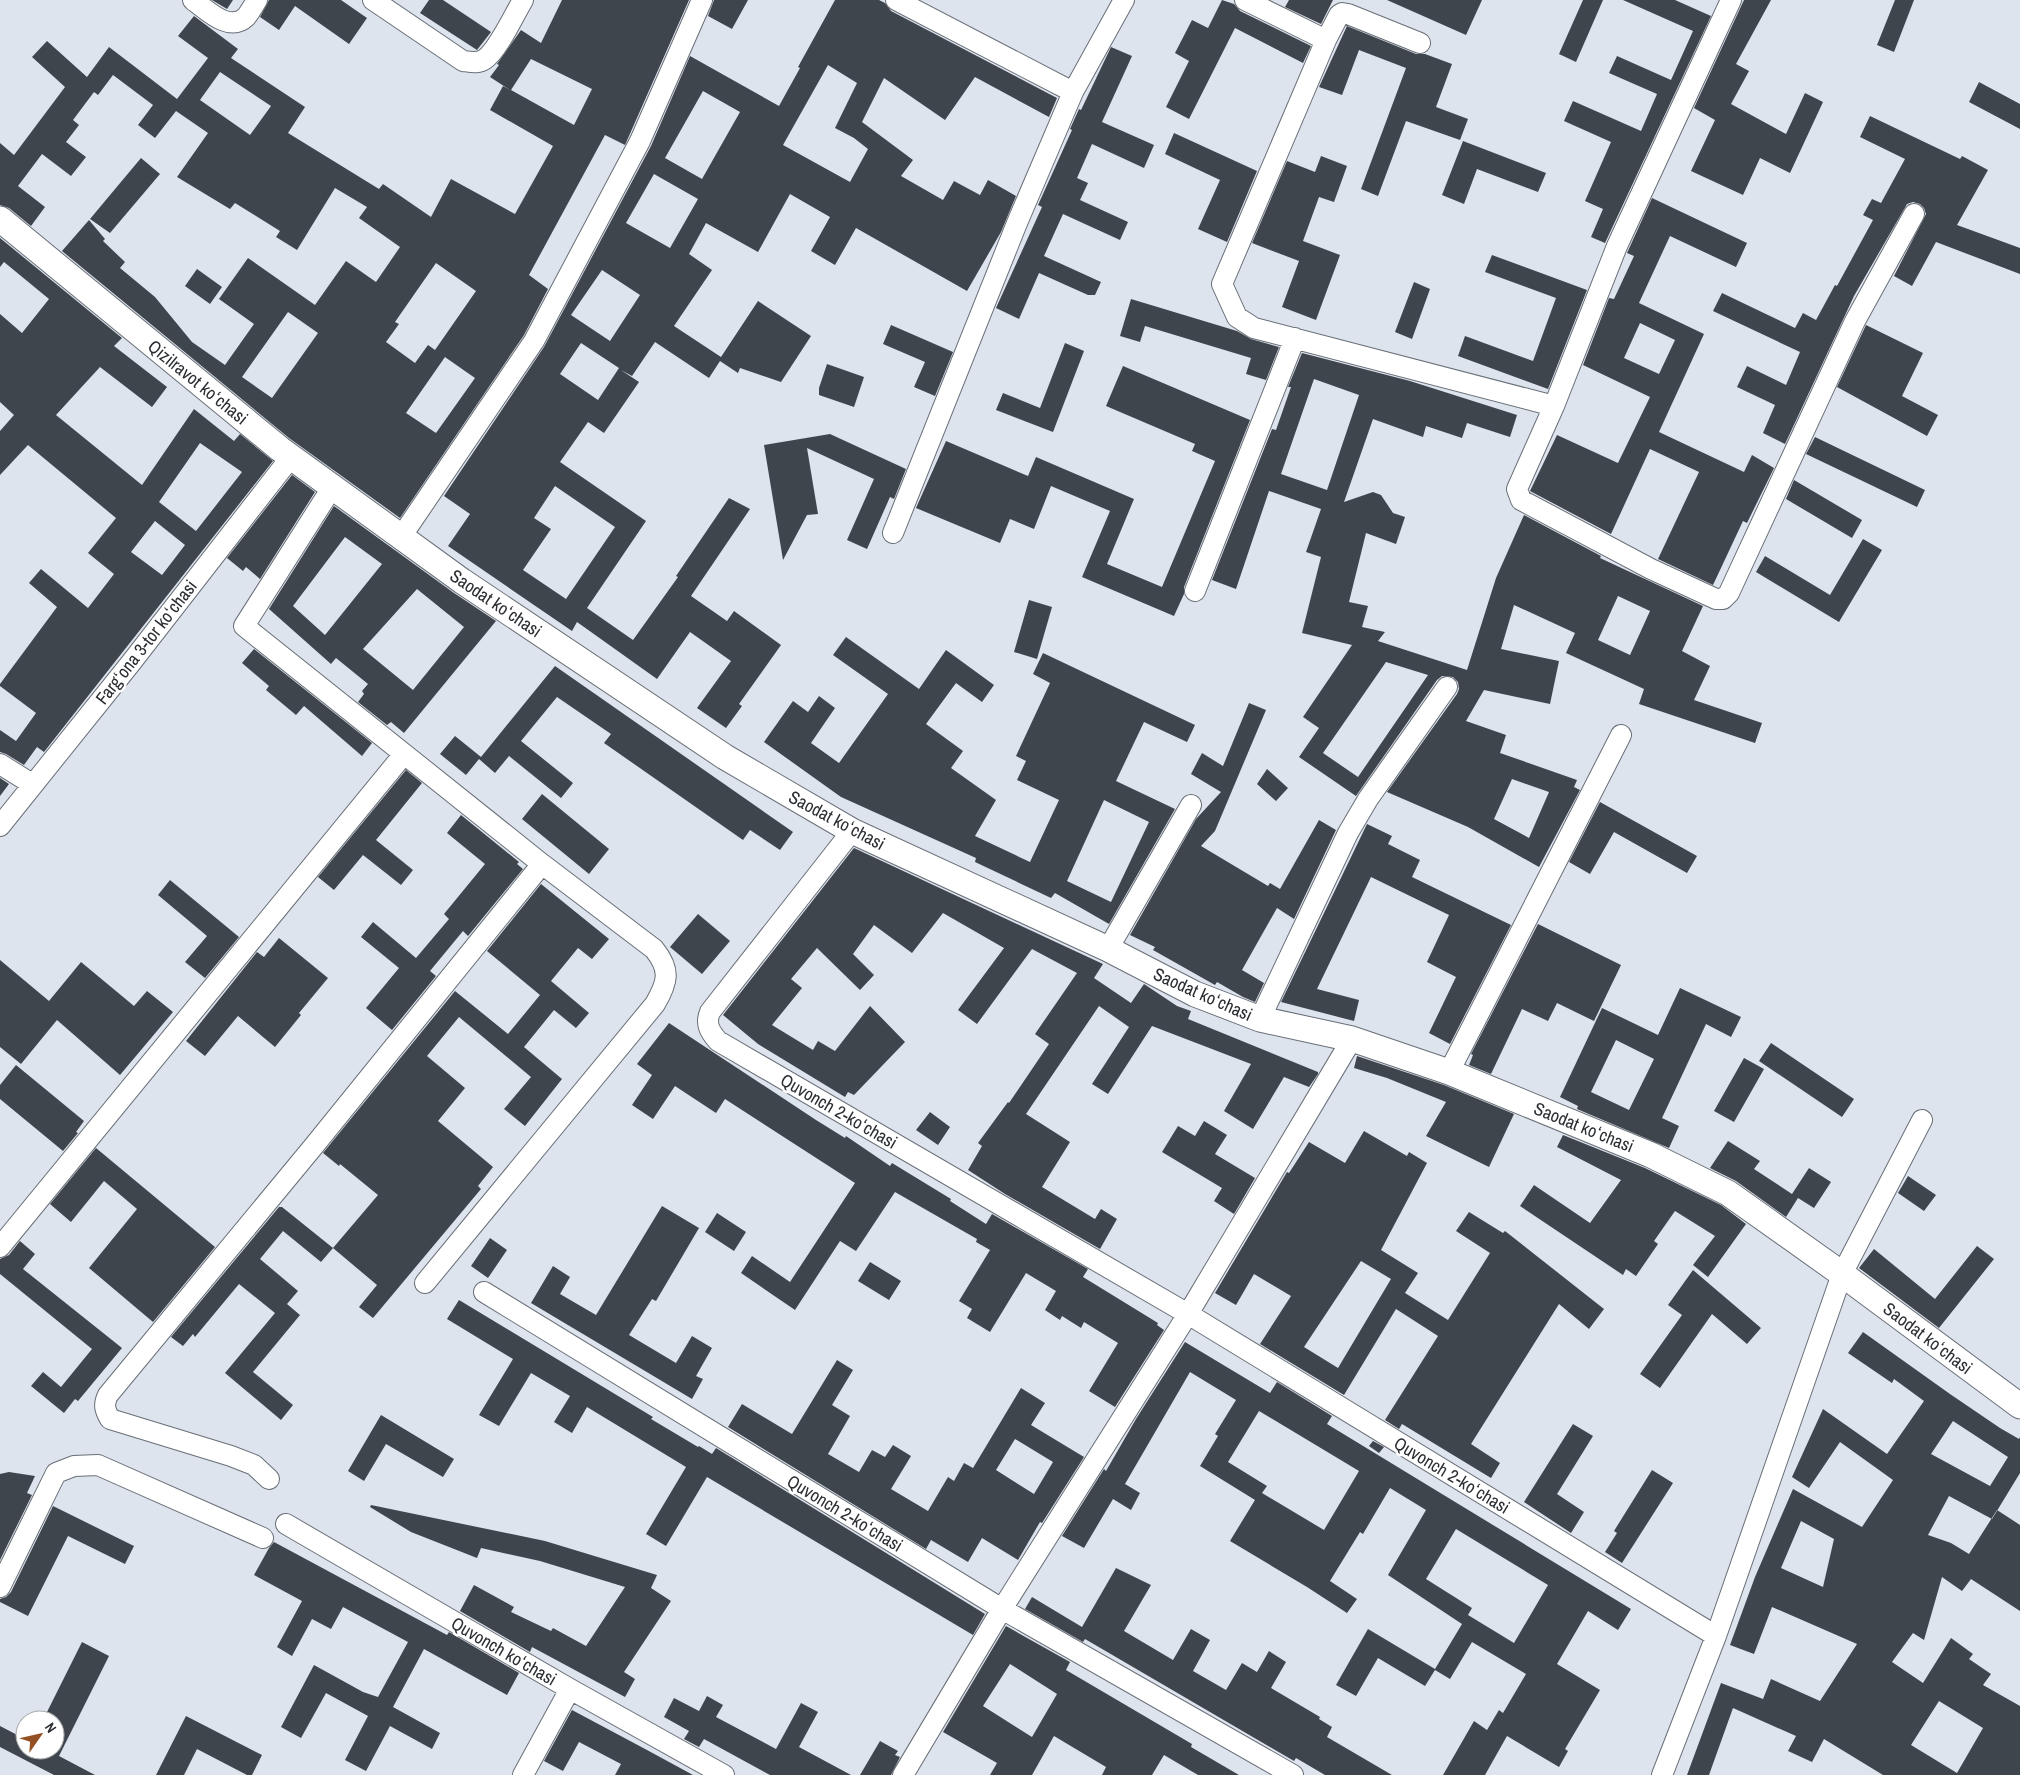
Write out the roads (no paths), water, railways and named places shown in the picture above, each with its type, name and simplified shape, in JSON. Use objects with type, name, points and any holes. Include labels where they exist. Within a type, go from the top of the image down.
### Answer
[{"type":"street","points":[[193,0],[230,23],[238,22],[246,17],[257,0]]},
{"type":"street","points":[[373,0],[462,61],[475,63],[485,59],[493,50],[523,0]]},
{"type":"street","points":[[402,537],[534,341],[640,141],[702,0]]},
{"type":"street","points":[[896,0],[1073,92]]},
{"type":"street","points":[[893,533],[1014,232],[1073,92],[1124,0]]},
{"type":"street","points":[[1245,0],[1326,40]]},
{"type":"street","points":[[1731,0],[1618,246],[1554,406],[1517,489],[1521,500],[1651,569],[1716,599],[1723,599],[1729,593],[1855,321],[1914,214]]},
{"type":"street","points":[[1420,43],[1342,13],[1338,15],[1222,284],[1237,317],[1254,328],[1554,406]]},
{"type":"street","name":"Qizilravot koʻchasi","points":[[0,219],[291,457],[402,537]]},
{"type":"street","points":[[1194,591],[1295,338]]},
{"type":"street","name":"Fargʻona 3-tor koʻchasi","points":[[0,826],[130,664],[291,457]]},
{"type":"street","points":[[333,486],[244,626],[542,864],[654,949],[665,965],[667,977],[656,1004],[425,1283]]},
{"type":"street","name":"Saodat koʻchasi","points":[[402,537],[462,581],[725,757],[852,831],[1108,949],[1195,994],[1260,1019],[1352,1039],[1450,1072],[1651,1155],[1728,1193],[1842,1274],[2020,1406]]},
{"type":"street","points":[[1260,1019],[1348,833],[1368,799],[1447,687]]},
{"type":"street","points":[[1450,1072],[1621,735]]},
{"type":"street","points":[[0,1247],[404,754]]},
{"type":"street","points":[[0,764],[32,784]]},
{"type":"street","points":[[1108,949],[1191,805]]},
{"type":"street","name":"Quvonch 2-koʻchasi","points":[[852,831],[710,1012],[707,1023],[718,1041],[1188,1314],[1716,1636]]},
{"type":"street","points":[[269,1479],[254,1465],[231,1456],[110,1419],[105,1410],[104,1403],[108,1395],[307,1154],[542,864]]},
{"type":"street","points":[[903,1775],[1002,1609],[1188,1314],[1352,1039]]},
{"type":"street","points":[[1662,1775],[1716,1636],[1842,1274],[1922,1120]]},
{"type":"street","name":"Quvonch 2-koʻchasi","points":[[484,1292],[1002,1609],[1293,1775]]},
{"type":"street","points":[[0,1587],[56,1473],[74,1466],[98,1465],[263,1538]]},
{"type":"street","name":"Quvonch koʻchasi","points":[[286,1524],[570,1689],[724,1775]]},
{"type":"street","points":[[522,1775],[570,1689]]}]
